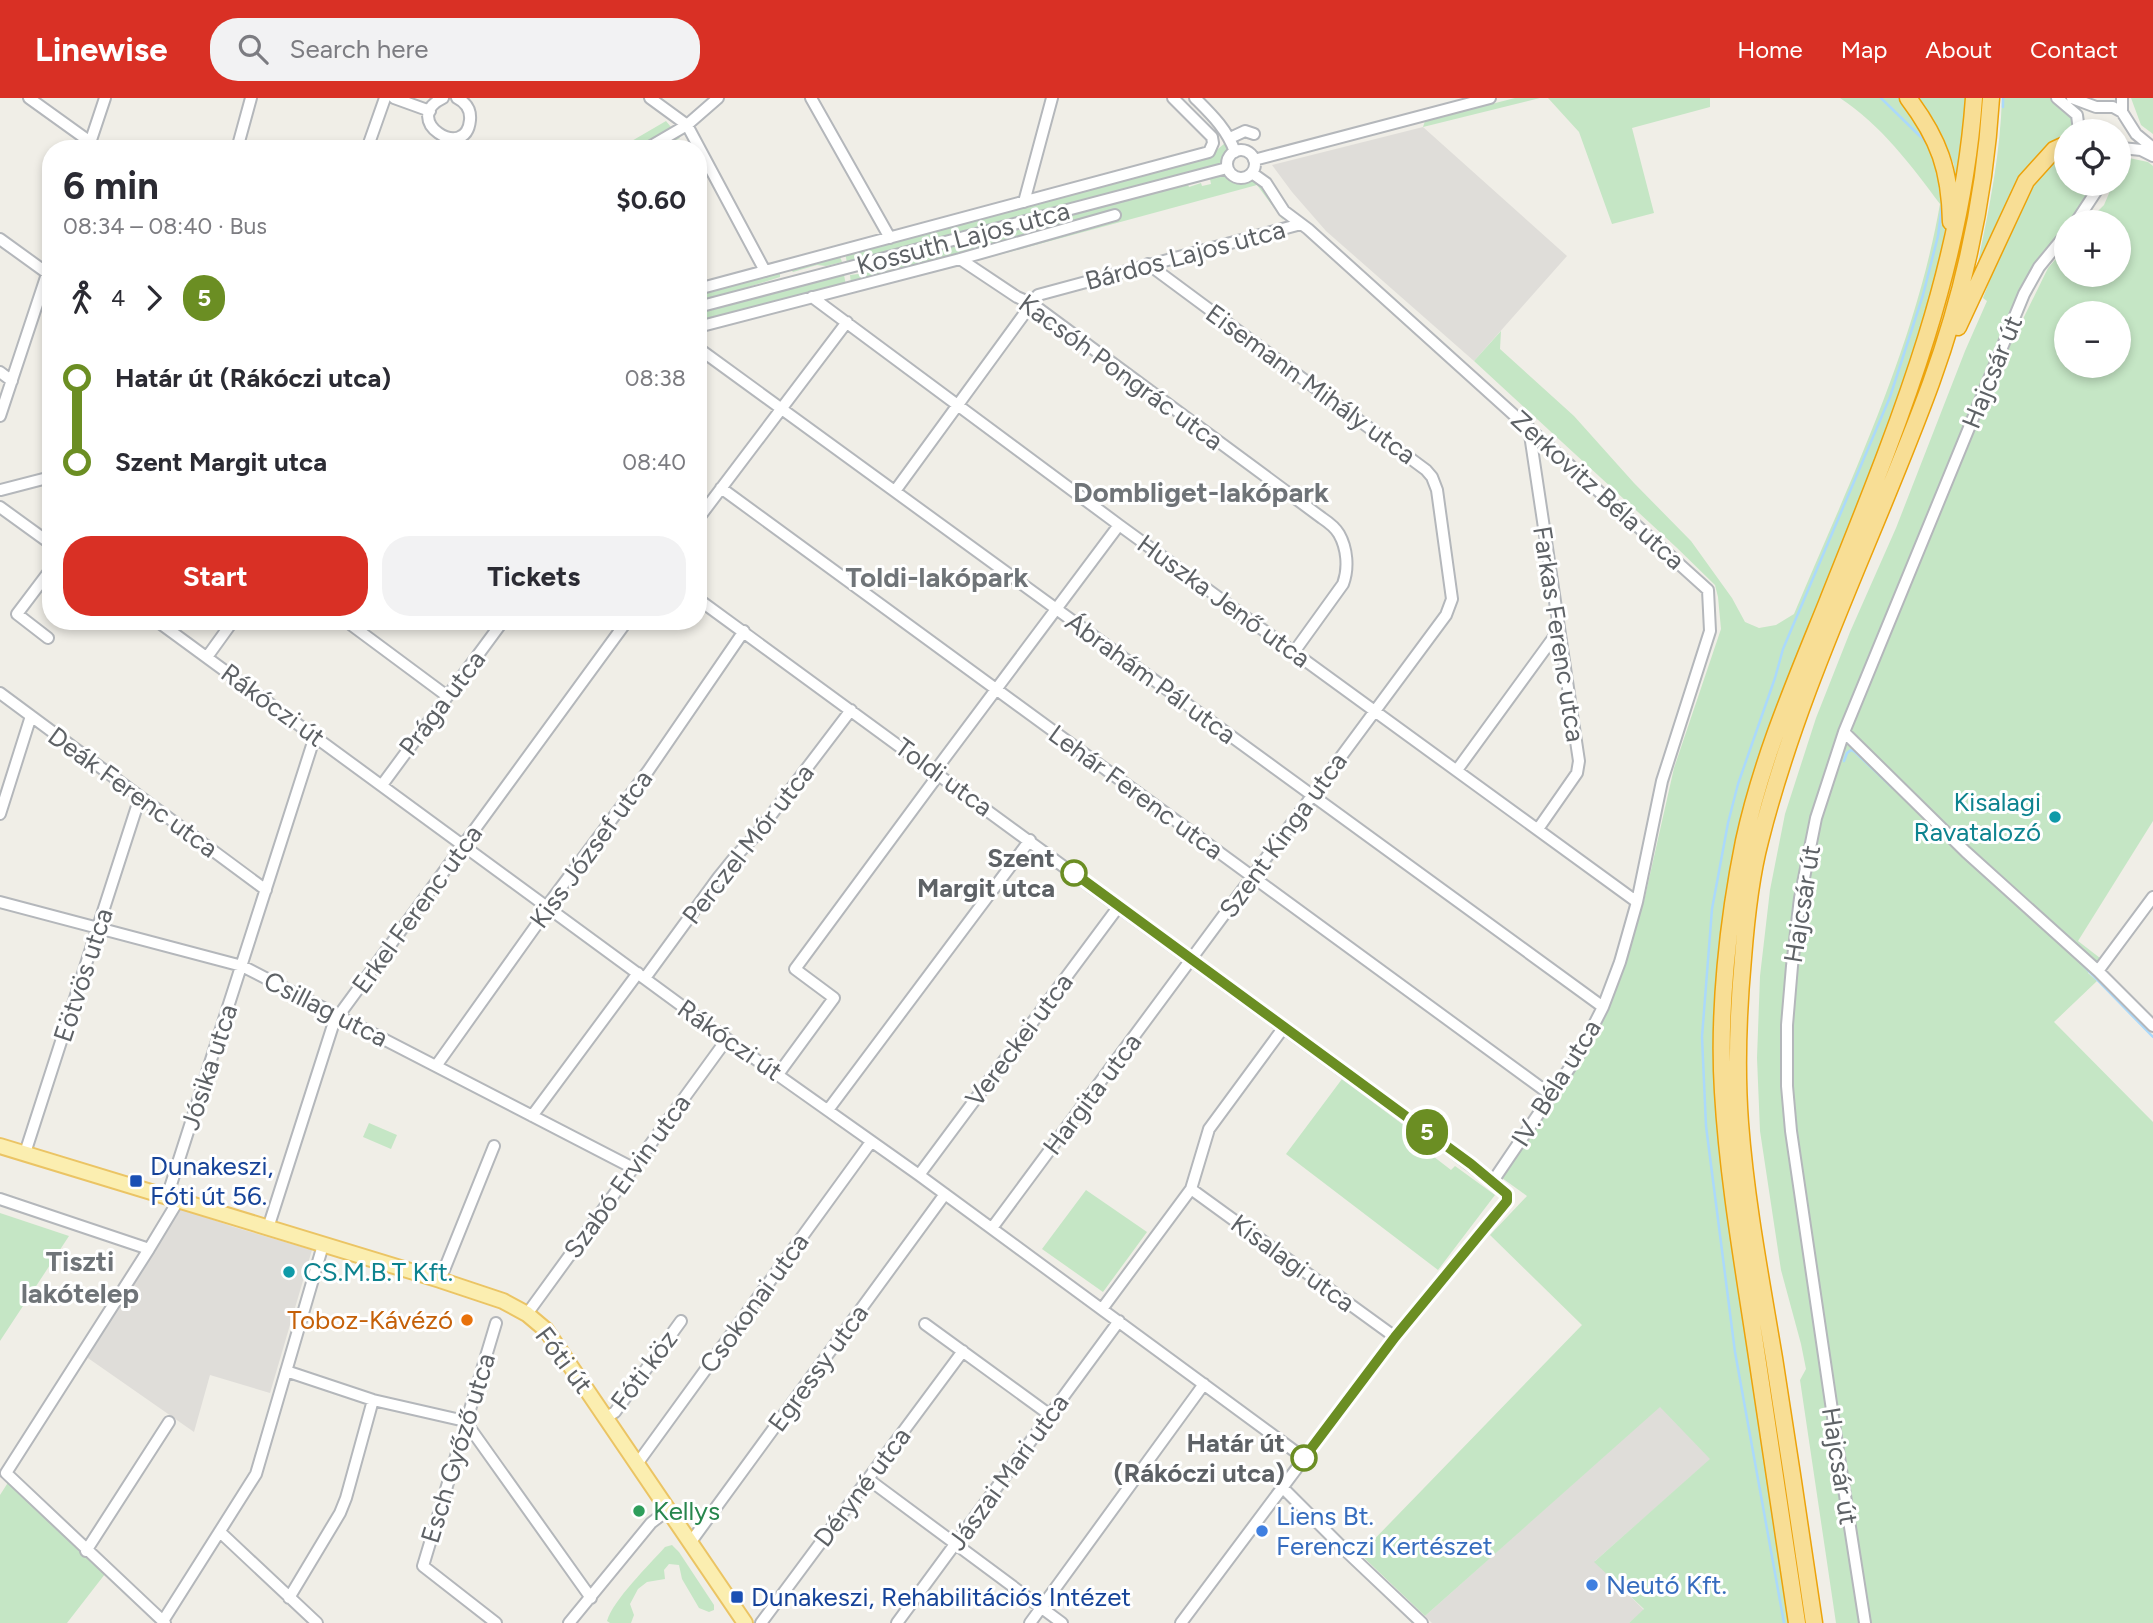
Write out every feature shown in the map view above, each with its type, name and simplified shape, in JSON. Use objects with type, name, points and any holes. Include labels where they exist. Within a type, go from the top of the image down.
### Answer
[{"type":"highway","points":[[1908,98],[1934,136],[1943,158],[1950,193],[1951,250]]},
{"type":"highway","points":[[1797,1623],[1744,1274],[1725,1122],[1722,1087],[1723,1001],[1730,917],[1745,838],[1771,742],[1899,420],[1931,325],[1951,250],[1967,162],[1974,98]]},
{"type":"highway","points":[[1814,1623],[1758,1272],[1745,1171],[1739,1086],[1739,1000],[1746,921],[1759,843],[1800,710],[1931,382],[1957,299],[1985,161],[1991,98]]},
{"type":"highway","points":[[1931,382],[2026,181],[2054,150]]},
{"type":"main road","name":"Fóti út","points":[[0,1146],[440,1280],[503,1301],[527,1314],[545,1330],[745,1623]]},
{"type":"street","points":[[29,98],[84,140]]},
{"type":"street","points":[[95,140],[105,98]]},
{"type":"street","points":[[239,140],[251,98]]},
{"type":"street","points":[[370,140],[385,98]]},
{"type":"street","points":[[394,98],[430,111]]},
{"type":"street","points":[[443,98],[433,104],[429,117],[433,130],[444,137],[457,137],[467,129],[471,116],[465,103],[457,98]]},
{"type":"street","points":[[650,98],[687,125],[695,140]]},
{"type":"street","points":[[661,140],[687,125],[718,98]]},
{"type":"street","points":[[811,98],[890,238]]},
{"type":"street","points":[[1024,201],[1052,98]]},
{"type":"street","name":"Kossuth Lajos utca","points":[[707,287],[1209,152],[1213,143],[1212,137],[1173,98]]},
{"type":"street","points":[[1195,98],[1216,119],[1230,138],[1235,152]]},
{"type":"street","points":[[1254,160],[1490,98]]},
{"type":"street","points":[[2057,98],[2077,115],[2078,119]]},
{"type":"street","points":[[2072,98],[2102,103],[2122,112]]},
{"type":"street","points":[[2122,98],[2122,112],[2125,119]]},
{"type":"street","points":[[2084,119],[2089,111],[2102,103]]},
{"type":"street","points":[[2131,129],[2153,148]]},
{"type":"street","points":[[1230,138],[1245,131],[1254,134]]},
{"type":"street","points":[[1240,150],[1248,152],[1254,160],[1255,168],[1252,173],[1240,179],[1232,175],[1227,168],[1229,158],[1240,150]]},
{"type":"street","points":[[2131,150],[2141,150],[2153,156]]},
{"type":"street","points":[[707,162],[765,271]]},
{"type":"street","name":"Kossuth Lajos utca","points":[[707,305],[1227,168]]},
{"type":"street","name":"Zerkovitz Béla utca","points":[[1252,173],[1266,183],[1284,211],[1703,585],[1709,595],[1710,631],[1662,781],[1637,902]]},
{"type":"street","points":[[2088,204],[2090,196]]},
{"type":"street","points":[[2084,210],[2093,196]]},
{"type":"street","points":[[707,325],[960,259],[1115,215]]},
{"type":"street","name":"Bárdos Lajos utca","points":[[1031,303],[1038,295],[1301,224]]},
{"type":"street","points":[[0,239],[42,264]]},
{"type":"street","name":"Hajcsár út","points":[[1865,1623],[1802,1210],[1787,1086],[1787,1025],[1800,898],[1816,818],[1844,732],[2020,304],[2039,267],[2054,249]]},
{"type":"street","name":"Kacsóh Pongrác utca","points":[[960,259],[1017,297],[1031,303],[1322,517],[1338,532],[1344,546],[1347,573],[1343,584],[1294,652]]},
{"type":"street","name":"Eisemann Mihály utca","points":[[1148,264],[1419,463],[1432,477],[1437,490],[1452,599],[1446,615],[1375,710]]},
{"type":"street","points":[[0,416],[42,289]]},
{"type":"street","name":"Huszka Jenő utca","points":[[812,297],[1119,525],[1637,902]]},
{"type":"street","points":[[895,491],[1031,303]]},
{"type":"street","points":[[707,507],[847,323]]},
{"type":"street","name":"Ábrahám Pál utca","points":[[707,357],[1603,1007]]},
{"type":"street","points":[[0,372],[12,381]]},
{"type":"street","name":"Farkas Ferenc utca","points":[[1529,428],[1579,761],[1577,773],[1538,829]]},
{"type":"street","points":[[0,500],[0,488],[42,479]]},
{"type":"street","name":"Lehár Ferenc utca","points":[[721,488],[1551,1095]]},
{"type":"street","points":[[0,507],[42,537]]},
{"type":"street","points":[[779,1073],[834,998],[794,969],[995,690],[1119,525]]},
{"type":"street","points":[[42,581],[17,614],[48,638]]},
{"type":"street","name":"Toldi utca","points":[[707,605],[1493,1181]]},
{"type":"street","name":"Rákóczi út","points":[[169,630],[1304,1458]]},
{"type":"street","points":[[206,657],[226,630]]},
{"type":"street","points":[[358,630],[447,696]]},
{"type":"street","name":"Prága utca","points":[[382,785],[496,630]]},
{"type":"street","name":"Erkel Ferenc utca","points":[[268,1228],[338,1015],[620,630]]},
{"type":"street","points":[[1457,770],[1559,630]]},
{"type":"street","name":"Kiss József utca","points":[[436,1066],[545,913],[547,906],[648,771],[744,631]]},
{"type":"street","name":"Deák Ferenc utca","points":[[0,694],[266,890]]},
{"type":"street","name":"Perczel Mór utca","points":[[532,1116],[718,878],[756,835],[851,710]]},
{"type":"street","name":"Szent Kinga utca","points":[[1192,960],[1375,710]]},
{"type":"street","points":[[0,814],[31,716]]},
{"type":"street","points":[[1844,732],[1966,852],[2098,971],[2153,1026]]},
{"type":"street","name":"Jósika utca","points":[[86,1551],[6,1473],[175,1206],[171,1198],[315,736]]},
{"type":"street","name":"Eötvös utca","points":[[25,1153],[140,797]]},
{"type":"street","points":[[828,1111],[1030,840]]},
{"type":"street","points":[[2098,971],[2153,897]]},
{"type":"street","name":"Csillag utca","points":[[0,902],[242,966],[633,1168]]},
{"type":"street","name":"IV. Béla utca","points":[[1493,1181],[1579,1054],[1603,1007],[1620,962],[1637,902]]},
{"type":"street","name":"Vereckei utca","points":[[919,1175],[1119,906]]},
{"type":"street","name":"Hargita utca","points":[[992,1228],[1192,960]]},
{"type":"street","points":[[1102,1309],[1191,1189],[1209,1129],[1284,1027]]},
{"type":"street","name":"Szabó Ervin utca","points":[[527,1314],[727,1039]]},
{"type":"street","name":"Csokonai utca","points":[[637,1464],[871,1142]]},
{"type":"street","points":[[440,1280],[494,1146]]},
{"type":"street","points":[[1181,1623],[1395,1337],[1507,1201],[1507,1194],[1493,1181]]},
{"type":"street","name":"Kisalagi utca","points":[[1191,1189],[1395,1337]]},
{"type":"street","name":"Egressy utca","points":[[690,1543],[945,1194]]},
{"type":"street","points":[[0,1199],[149,1249]]},
{"type":"street","points":[[169,1422],[86,1551],[164,1622],[256,1474],[323,1245]]},
{"type":"street","name":"Fóti köz","points":[[607,1418],[615,1412],[681,1321]]},
{"type":"street","name":"Jászai Mari utca","points":[[897,1623],[1119,1321]]},
{"type":"street","name":"Esch Győző utca","points":[[496,1323],[423,1566],[496,1623]]},
{"type":"street","points":[[925,1324],[1050,1415]]},
{"type":"street","name":"Déryné utca","points":[[761,1623],[963,1351]]},
{"type":"street","points":[[286,1371],[373,1400],[465,1421],[591,1598]]},
{"type":"street","points":[[1030,1623],[1204,1384]]},
{"type":"street","points":[[289,1598],[340,1513],[373,1400]]},
{"type":"street","points":[[868,1479],[1062,1623]]},
{"type":"street","points":[[1282,1487],[1422,1623]]},
{"type":"street","points":[[569,1623],[651,1523],[668,1510]]},
{"type":"street","points":[[220,1532],[317,1623]]},
{"type":"shaded area","points":[[1423,127],[1567,256],[1474,361],[1326,231],[1272,165]]},
{"type":"shaded area","points":[[181,1209],[312,1250],[270,1393],[210,1375],[194,1432],[85,1356]]},
{"type":"shaded area","points":[[1660,1406],[1711,1459],[1595,1561],[1644,1610],[1629,1623],[1432,1623],[1425,1616]]},
{"type":"green space","points":[[1515,98],[1540,98],[1423,127],[1425,121]]},
{"type":"green space","points":[[1548,98],[1710,98],[1710,107],[1632,128],[1654,213],[1612,224],[1579,132]]},
{"type":"green space","points":[[1840,98],[1904,98],[1924,125],[1947,206],[1942,264],[1895,416],[1859,500],[1830,584],[1768,741],[1719,999],[1790,1623],[1629,1623],[1644,1609],[1594,1562],[1710,1459],[1660,1407],[1425,1616],[1360,1554],[1582,1325],[1490,1235],[1527,1196],[1502,1178],[1608,1010],[1625,966],[1644,901],[1674,768],[1721,629],[1715,585],[1474,361],[1501,331],[1500,349],[1574,416],[1691,541],[1732,598],[1745,622],[1759,628],[1776,625],[1794,614],[1898,362],[1915,310],[1940,204],[1882,133]]},
{"type":"green space","points":[[1919,98],[1969,98],[1957,199],[1954,165],[1944,139]]},
{"type":"green space","points":[[2002,98],[2052,98],[2072,111],[2074,119],[2054,119],[2054,146],[2049,149],[1974,280],[1996,167]]},
{"type":"green space","points":[[2131,98],[2153,98],[2153,134],[2141,125]]},
{"type":"green space","points":[[666,121],[680,138],[677,140],[633,140]]},
{"type":"green space","points":[[1230,139],[1241,150],[1239,156],[1231,162],[847,263],[845,252],[1213,153]]},
{"type":"green space","points":[[2131,158],[2148,162],[2153,166],[2153,821],[2078,941],[2100,958],[2088,973],[2097,981],[2054,1022],[2153,1122],[2153,1623],[1836,1623],[1800,1380],[1806,1369],[1781,1270],[1760,1131],[1757,1058],[1760,976],[1770,890],[1785,814],[1816,718],[1987,301],[1983,298],[2006,239],[2039,178],[2054,161],[2054,196],[2085,196],[2078,210],[2054,210],[2054,240],[2042,256],[2013,314],[2023,319],[2054,261],[2054,287],[2131,287],[2131,210],[2099,210],[2108,196],[2131,196]]},
{"type":"green space","points":[[1239,171],[1258,178],[1279,209],[1283,220],[1257,185],[976,261],[973,252],[851,284],[850,275],[899,268],[899,262],[914,255],[1187,182],[1189,187],[1201,183],[1202,186],[1211,184],[1210,179]]},
{"type":"green space","points":[[839,254],[842,262],[780,273],[780,277],[707,300],[707,290]]},
{"type":"green space","points":[[844,275],[846,285],[707,322],[707,311]]},
{"type":"green space","points":[[1342,1079],[1433,1147],[1429,1153],[1451,1170],[1455,1166],[1495,1195],[1438,1270],[1286,1154]]},
{"type":"green space","points":[[369,1123],[397,1135],[391,1149],[363,1137]]},
{"type":"green space","points":[[1086,1190],[1147,1232],[1103,1292],[1042,1249]]},
{"type":"green space","points":[[0,1213],[69,1236],[0,1341]]},
{"type":"green space","points":[[9,1481],[105,1574],[67,1623],[0,1623],[0,1495]]},
{"type":"green space","points":[[672,1545],[714,1605],[714,1610],[709,1612],[699,1608],[682,1579],[679,1565],[669,1564],[664,1570],[665,1579],[647,1582],[638,1589],[630,1604],[634,1615],[631,1623],[607,1621],[616,1603],[633,1582],[665,1547]]},
{"type":"waterway","points":[[1881,98],[1926,142]]},
{"type":"waterway","points":[[2003,98],[2003,107]]},
{"type":"waterway","points":[[1784,1623],[1735,1352],[1706,1126],[1702,1037],[1712,909],[1738,784],[1783,649],[1890,397],[1923,295],[1938,236],[1942,205]]},
{"type":"waterway","points":[[1844,761],[1847,753],[1851,750],[1855,752],[1893,788]]},
{"type":"waterway","points":[[1976,867],[1985,877]]},
{"type":"waterway","points":[[2076,958],[2153,1037]]},
{"type":"bus line","name":"5","points":[[1074,873],[1471,1164],[1507,1194],[1507,1201],[1395,1337],[1304,1458]]},
{"type":"place","name":"Kisalagi Ravatalozó","points":[[2055,817]]},
{"type":"place","name":"Szent Margit utca","points":[[1074,873]]},
{"type":"place","name":"Dunakeszi, Fóti út 56.","points":[[136,1181]]},
{"type":"place","name":"CS.M.B.T Kft.","points":[[289,1272]]},
{"type":"place","name":"Toboz-Kávézó","points":[[467,1320]]},
{"type":"place","name":"Határ út (Rákóczi utca)","points":[[1304,1458]]},
{"type":"place","name":"Kellys","points":[[639,1511]]},
{"type":"place","name":"Liens Bt. Ferenczi Kertészet","points":[[1262,1531]]},
{"type":"place","name":"Neutó Kft.","points":[[1592,1585]]},
{"type":"place","name":"Dunakeszi, Rehabilitációs Intézet","points":[[737,1597]]},
{"type":"district","name":"Dombliget-lakópark","points":[[1201,492]]},
{"type":"district","name":"Toldi-lakópark","points":[[937,577]]},
{"type":"district","name":"Tiszti lakótelep","points":[[80,1277]]}]
